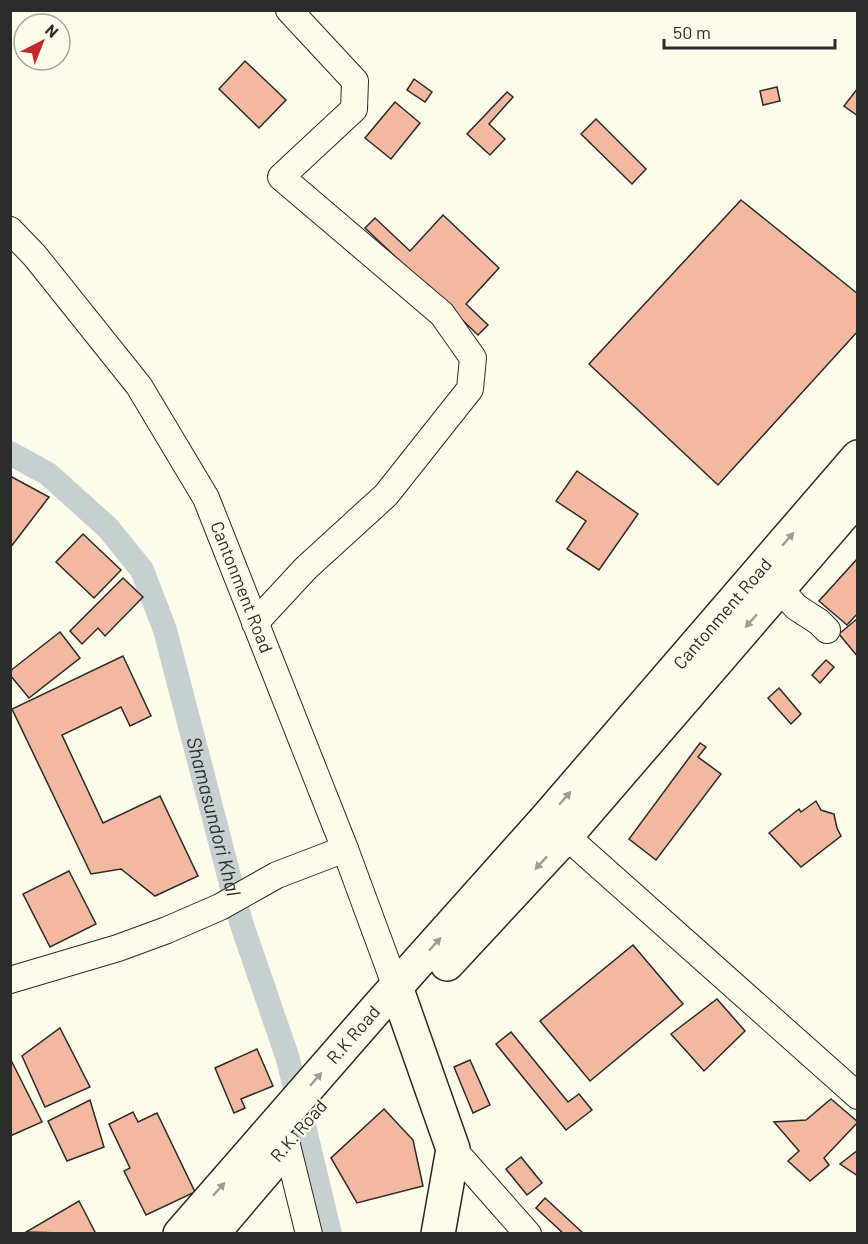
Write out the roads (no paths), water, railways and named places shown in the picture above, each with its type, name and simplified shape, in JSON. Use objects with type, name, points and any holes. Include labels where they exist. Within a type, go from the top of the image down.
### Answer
[{"type":"main road","name":"Cantonment Road","points":[[396,1008],[546,819],[858,457]]},
{"type":"main road","name":"Cantonment Road","points":[[396,1008],[566,836],[858,497]]},
{"type":"main road","name":"Cantonment Road","points":[[396,1008],[453,1149],[438,1233]]},
{"type":"main road","name":"R.K Road","points":[[292,1129],[350,1056],[396,1008]]},
{"type":"main road","points":[[350,1056],[396,1008]]},
{"type":"main road","name":"R.K. Road","points":[[180,1233],[292,1129]]},
{"type":"main road","name":"R.K. Road","points":[[212,1233],[292,1129]]},
{"type":"street","points":[[255,623],[306,568],[386,495],[470,389],[473,358],[442,314],[281,177],[354,109],[355,81],[289,10]]},
{"type":"street","name":"Cantonment Road","points":[[10,230],[35,256],[139,386],[206,498],[345,849],[396,1008]]},
{"type":"street","points":[[779,588],[796,607],[827,630]]},
{"type":"street","points":[[566,836],[858,1096]]},
{"type":"street","points":[[10,981],[118,948],[220,907],[277,875],[345,849]]},
{"type":"street","points":[[292,1129],[309,1233]]},
{"type":"street","points":[[453,1149],[528,1233]]},
{"type":"waterway","name":"Shamasundori Khal","points":[[10,453],[48,474],[108,528],[142,570],[165,630],[241,922],[288,1059],[330,1234]]}]
